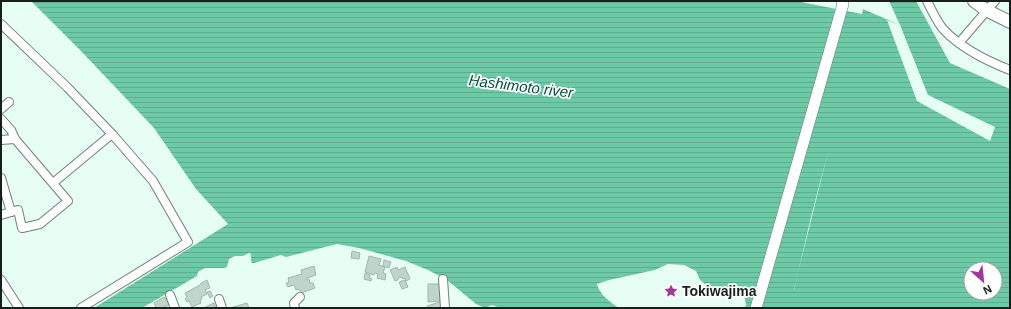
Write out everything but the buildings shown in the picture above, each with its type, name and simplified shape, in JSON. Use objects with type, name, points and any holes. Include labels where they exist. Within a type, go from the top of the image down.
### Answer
[{"type":"main road","points":[[974,1],[990,6],[1010,22]]},
{"type":"street","points":[[927,1],[944,30],[959,43],[988,61],[1010,70]]},
{"type":"street","points":[[756,308],[842,3]]},
{"type":"street","points":[[959,43],[990,6]]},
{"type":"street","points":[[1,24],[67,87],[112,134],[153,181],[188,242],[80,308]]},
{"type":"street","points":[[1,109],[9,102]]},
{"type":"street","points":[[1,119],[11,130],[15,139],[68,201],[40,224],[22,228],[18,210],[1,214]]},
{"type":"street","points":[[53,183],[112,134]]},
{"type":"street","points":[[1,140],[15,139]]},
{"type":"street","points":[[1,178],[10,212]]},
{"type":"street","points":[[443,279],[445,308]]},
{"type":"street","points":[[1,280],[19,308]]},
{"type":"street","points":[[170,295],[175,308]]},
{"type":"street","points":[[295,308],[294,303],[300,297]]},
{"type":"street","points":[[219,299],[222,308]]},
{"type":"water","name":"Hashimoto river","points":[[31,1],[796,1],[862,14],[863,9],[900,25],[889,1],[916,1],[950,63],[1010,89],[1010,308],[745,308],[746,304],[744,296],[735,291],[731,295],[710,288],[700,280],[696,271],[684,265],[668,264],[655,270],[597,284],[603,295],[619,308],[500,308],[492,305],[485,308],[476,304],[447,280],[428,270],[406,261],[359,248],[337,244],[286,257],[281,255],[254,263],[251,262],[250,253],[243,256],[235,256],[229,259],[227,267],[205,268],[198,272],[197,276],[142,308],[94,308],[228,224],[196,189],[154,128]],"holes":[[[828,152],[798,274],[811,217]]]},
{"type":"pier","points":[[887,20],[900,25],[928,95],[995,127],[990,141],[917,101]]},
{"type":"place","name":"Tokiwajima","points":[[671,291]]}]
